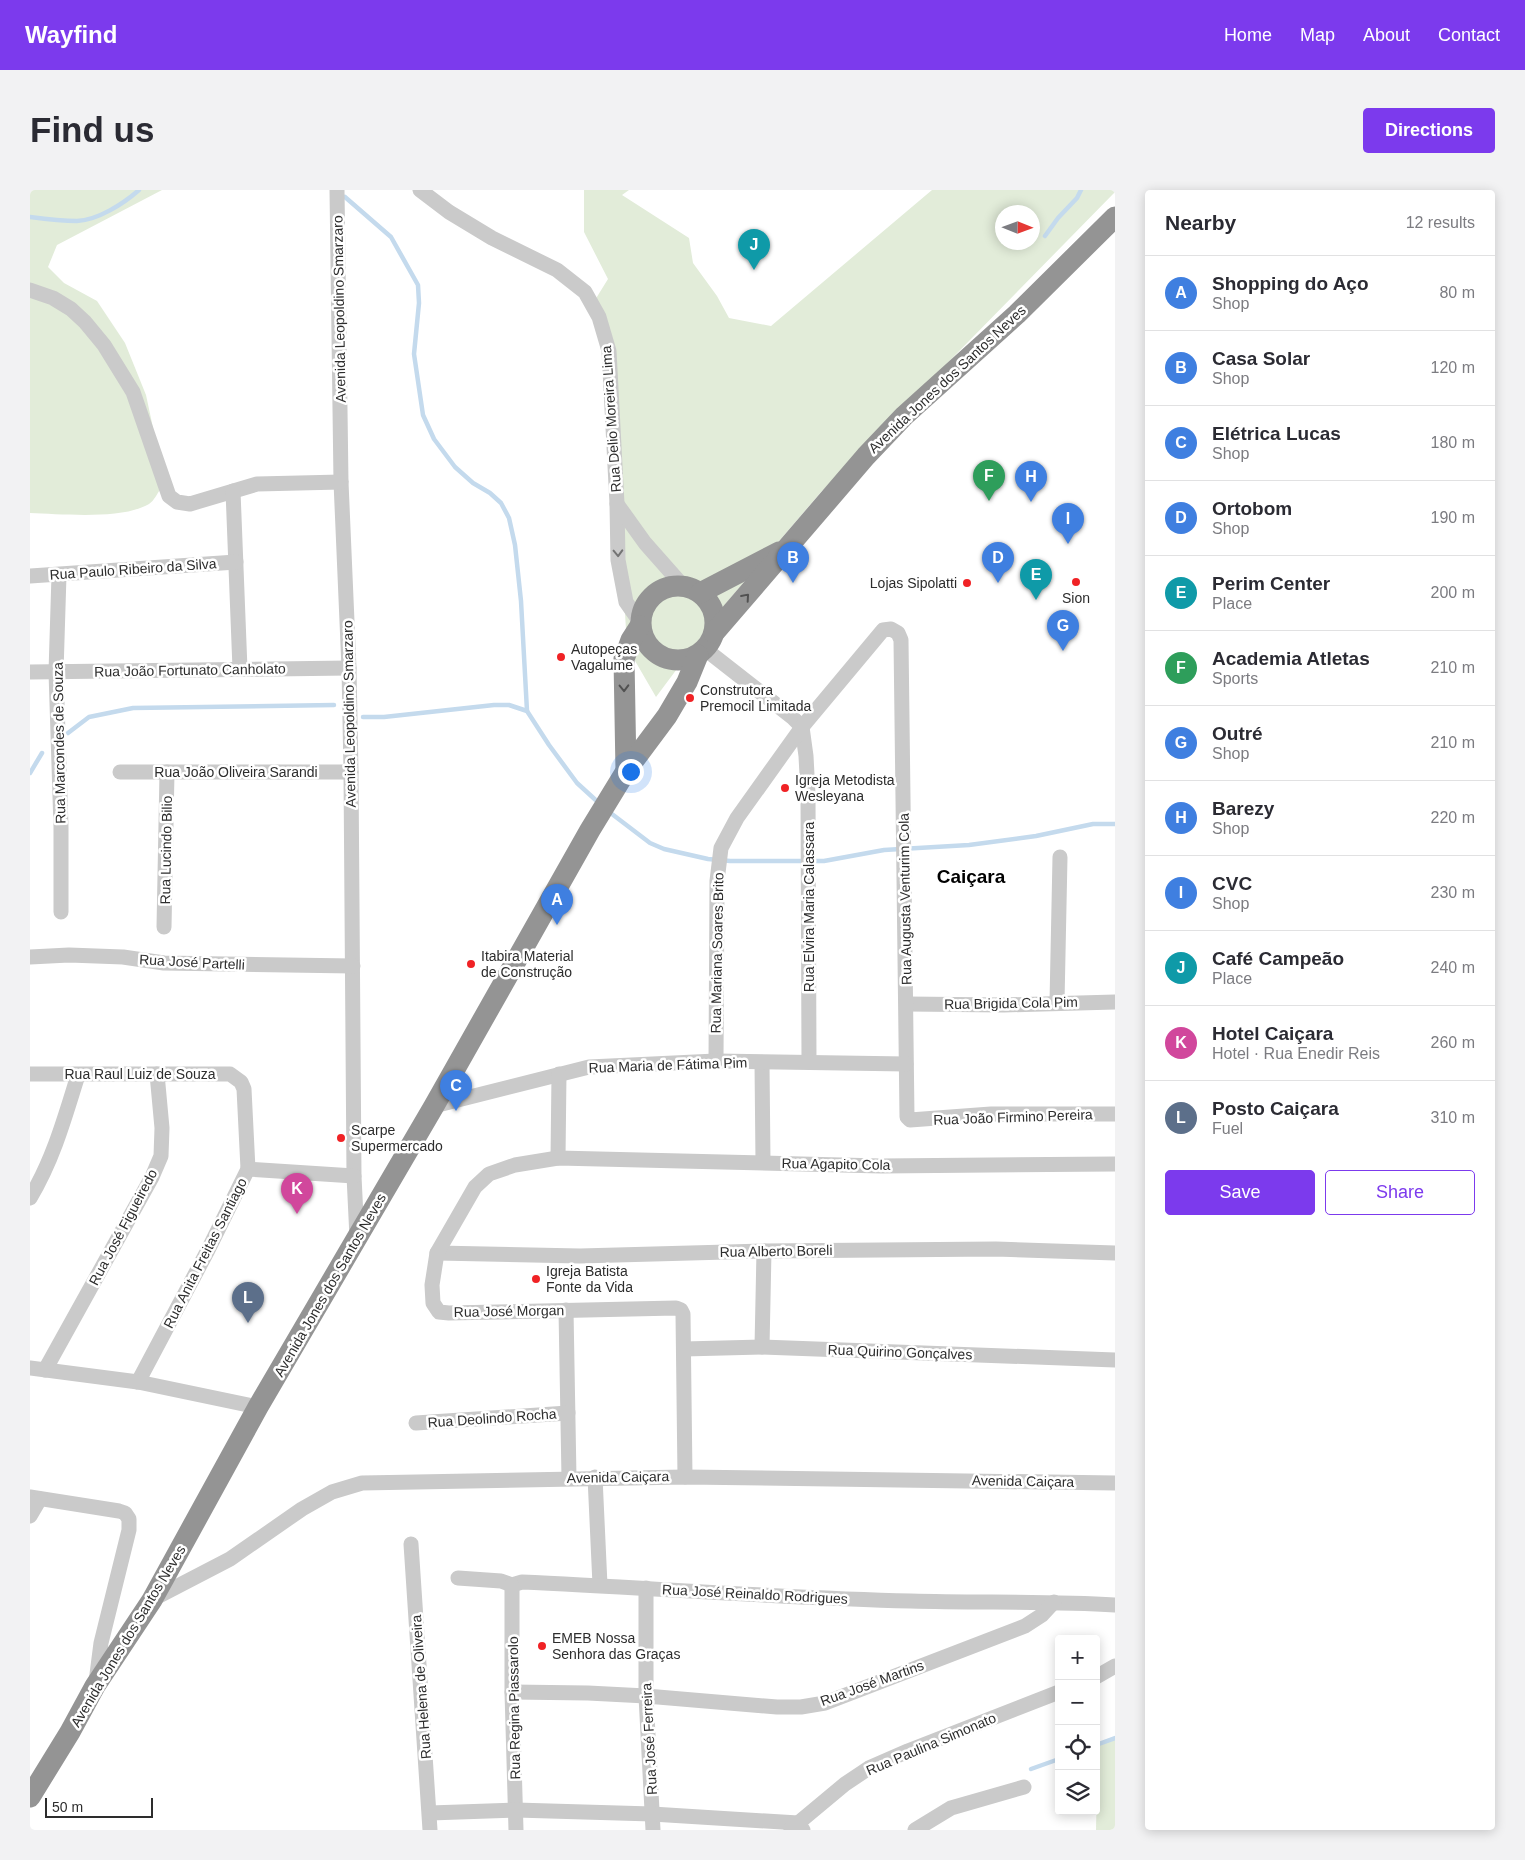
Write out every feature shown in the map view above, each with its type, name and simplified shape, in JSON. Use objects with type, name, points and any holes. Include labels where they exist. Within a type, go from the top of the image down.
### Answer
[{"type":"highway","name":"Avenida Jones dos Santos Neves","points":[[30,1797],[70,1732],[95,1686],[152,1600],[258,1407],[434,1106],[590,830],[626,770],[666,716],[706,646],[866,456],[904,416],[1017,314],[1115,217]]},
{"type":"highway","name":"Avenida Jones dos Santos Neves","points":[[626,770],[624,659],[631,640],[640,624],[645,605],[650,598],[665,588],[691,590],[788,548]]},
{"type":"highway","name":"Avenida Jones dos Santos Neves","points":[[691,590],[711,607],[714,615],[706,646]]},
{"type":"highway","points":[[640,624],[644,640],[649,648],[663,658],[681,661],[706,646]]},
{"type":"street","name":"Avenida Leopoldino Smarzaro","points":[[337,190],[341,482],[349,668],[351,772],[354,1176],[357,1238]]},
{"type":"street","name":"Rua Delio Moreira Lima","points":[[420,190],[449,212],[492,238],[557,270],[584,292],[599,317],[608,351],[617,504],[618,560],[626,602],[640,624]]},
{"type":"street","points":[[30,290],[53,298],[71,310],[86,322],[104,345],[133,392],[169,496],[176,502],[190,504],[257,484],[341,482]]},
{"type":"street","points":[[233,491],[240,670]]},
{"type":"street","name":"Rua Delio Moreira Lima","points":[[617,504],[645,543],[691,590]]},
{"type":"street","name":"Rua Paulo Ribeiro da Silva","points":[[30,576],[236,562]]},
{"type":"street","name":"Rua Marcondes de Souza","points":[[59,575],[56,672],[61,827],[61,912]]},
{"type":"street","name":"Rua Augusta Venturim Cola","points":[[883,630],[891,629],[898,632],[901,640],[907,1004],[906,1112],[910,1120]]},
{"type":"street","name":"Rua Mariana Soares Brito","points":[[716,1061],[718,870],[720,854],[728,833],[802,727],[883,630]]},
{"type":"street","points":[[706,646],[792,716],[802,727]]},
{"type":"street","name":"Rua João Fortunato Canholato","points":[[30,672],[349,668]]},
{"type":"street","name":"Rua Elvira Maria Calassara","points":[[802,727],[806,756],[809,853],[810,1062]]},
{"type":"street","name":"Rua João Oliveira Sarandi","points":[[120,772],[351,772]]},
{"type":"street","name":"Rua Lucindo Bilio","points":[[164,927],[167,772]]},
{"type":"street","points":[[1057,1002],[1060,857]]},
{"type":"street","name":"Rua José Partelli","points":[[30,957],[69,955],[122,957],[164,963],[353,966]]},
{"type":"street","name":"Rua Brigida Cola Pim","points":[[907,1004],[1004,1005],[1057,1002],[1115,1002]]},
{"type":"street","name":"Rua Maria de Fátima Pim","points":[[434,1106],[589,1067],[716,1061],[906,1064]]},
{"type":"street","points":[[762,1063],[763,1162]]},
{"type":"street","name":"Rua Raul Luiz de Souza","points":[[30,1074],[230,1074],[240,1082],[244,1089]]},
{"type":"street","name":"Rua José Figueiredo","points":[[46,1370],[152,1177],[160,1156],[162,1128],[157,1074]]},
{"type":"street","points":[[558,1158],[559,1074]]},
{"type":"street","points":[[30,1198],[56,1144],[78,1075]]},
{"type":"street","name":"Rua Anita Freitas Santiago","points":[[138,1382],[208,1250],[248,1169],[244,1089]]},
{"type":"street","name":"Rua João Firmino Pereira","points":[[910,1120],[991,1114],[1115,1114]]},
{"type":"street","name":"Rua Agapito Cola","points":[[558,1158],[881,1166],[1115,1164]]},
{"type":"street","name":"Rua José Morgan","points":[[558,1158],[515,1165],[489,1174],[475,1187],[437,1253],[432,1285],[433,1303],[439,1312],[449,1313],[676,1308],[684,1314],[684,1349]]},
{"type":"street","points":[[248,1169],[354,1176]]},
{"type":"street","name":"Rua Alberto Boreli","points":[[437,1253],[580,1256],[764,1251],[996,1250],[1115,1253]]},
{"type":"street","points":[[762,1347],[764,1251]]},
{"type":"street","points":[[566,1310],[569,1478]]},
{"type":"street","name":"Rua Quirino Gonçalves","points":[[684,1349],[762,1347],[1115,1360]]},
{"type":"street","points":[[684,1349],[685,1477]]},
{"type":"street","points":[[30,1368],[138,1382],[258,1407]]},
{"type":"street","name":"Rua Deolindo Rocha","points":[[416,1423],[568,1413]]},
{"type":"street","points":[[595,1477],[600,1585]]},
{"type":"street","name":"Avenida Caiçara","points":[[152,1600],[230,1559],[302,1509],[332,1492],[362,1483],[595,1477],[685,1477],[1115,1483]]},
{"type":"street","points":[[30,1516],[35,1498],[119,1511],[125,1513],[129,1519],[128,1530],[100,1644],[95,1686]]},
{"type":"street","name":"Rua Helena de Oliveira","points":[[411,1544],[430,1830]]},
{"type":"street","name":"Rua José Reinaldo Rodrigues","points":[[458,1578],[501,1581],[512,1585],[522,1582],[600,1585],[752,1596],[1115,1605]]},
{"type":"street","name":"Rua Regina Piassarolo","points":[[512,1585],[512,1692],[516,1830]]},
{"type":"street","name":"Rua José Ferreira","points":[[646,1588],[646,1696],[653,1830]]},
{"type":"street","name":"Rua José Martins","points":[[512,1692],[646,1696],[776,1707],[801,1707],[825,1702],[1025,1626],[1042,1615],[1054,1602]]},
{"type":"street","points":[[1100,1675],[1115,1666]]},
{"type":"street","name":"Rua Paulina Simonato","points":[[796,1828],[844,1784],[869,1768],[1055,1694]]},
{"type":"street","points":[[914,1830],[951,1808],[1024,1787]]},
{"type":"street","points":[[430,1813],[516,1810],[652,1814],[796,1828]]},
{"type":"green space","points":[[30,190],[162,190],[57,245],[48,267],[64,283],[97,301],[125,343],[146,395],[158,451],[162,486],[151,503],[137,509],[91,515],[30,513]]},
{"type":"green space","points":[[584,190],[629,190],[622,195],[689,238],[693,263],[717,296],[729,318],[771,326],[932,190],[1115,190],[821,492],[727,602],[656,697],[627,647],[621,545],[616,388],[595,300],[608,279],[584,232]]},
{"type":"green space","points":[[1115,1739],[1115,1830],[1096,1830],[1096,1815],[1100,1815],[1100,1743]]},
{"type":"waterway","points":[[30,217],[65,221],[85,220],[110,210],[126,201],[139,190]]},
{"type":"waterway","points":[[1045,236],[1058,218],[1077,198],[1081,190]]},
{"type":"waterway","points":[[345,197],[391,237],[418,285],[419,303],[414,354],[423,415],[434,439],[455,467],[473,483],[490,493],[501,503],[509,518],[515,545],[521,601],[527,711],[577,783],[600,804]]},
{"type":"waterway","points":[[68,733],[89,717],[133,708],[334,705]]},
{"type":"waterway","points":[[363,717],[384,717],[494,705],[509,705],[527,711]]},
{"type":"waterway","points":[[30,773],[42,753]]},
{"type":"waterway","points":[[608,811],[650,843],[664,849],[708,859],[730,861],[824,861],[884,850],[969,845],[1036,836],[1093,824],[1115,824]]},
{"type":"waterway","points":[[1100,1744],[1115,1738]]},
{"type":"waterway","points":[[1031,1769],[1055,1760]]},
{"type":"place","name":"Café Campeão","points":[[754,270]]},
{"type":"place","name":"Academia Atletas","points":[[989,501]]},
{"type":"place","name":"Barezy","points":[[1031,502]]},
{"type":"place","name":"CVC","points":[[1068,544]]},
{"type":"place","name":"Sion","points":[[1076,582]]},
{"type":"place","name":"Casa Solar","points":[[793,583]]},
{"type":"place","name":"Lojas Sipolatti","points":[[967,583]]},
{"type":"place","name":"Ortobom","points":[[998,583]]},
{"type":"place","name":"Perim Center","points":[[1036,600]]},
{"type":"place","name":"Outré","points":[[1063,651]]},
{"type":"place","name":"Autopeças Vagalume","points":[[561,657]]},
{"type":"place","name":"Construtora Premocil Limitada","points":[[690,698]]},
{"type":"place","name":"Igreja Metodista Wesleyana","points":[[785,788]]},
{"type":"place","name":"Shopping do Aço","points":[[557,925]]},
{"type":"place","name":"Itabira Material de Construção","points":[[471,964]]},
{"type":"place","name":"Elétrica Lucas","points":[[456,1111]]},
{"type":"place","name":"Scarpe Supermercado","points":[[341,1138]]},
{"type":"place","name":"Hotel Caiçara","points":[[297,1214]]},
{"type":"place","name":"Igreja Batista Fonte da Vida","points":[[536,1279]]},
{"type":"place","name":"Posto Caiçara","points":[[248,1323]]},
{"type":"place","name":"EMEB Nossa Senhora das Graças","points":[[542,1646]]},
{"type":"district","name":"Caiçara","points":[[971,876]]}]
